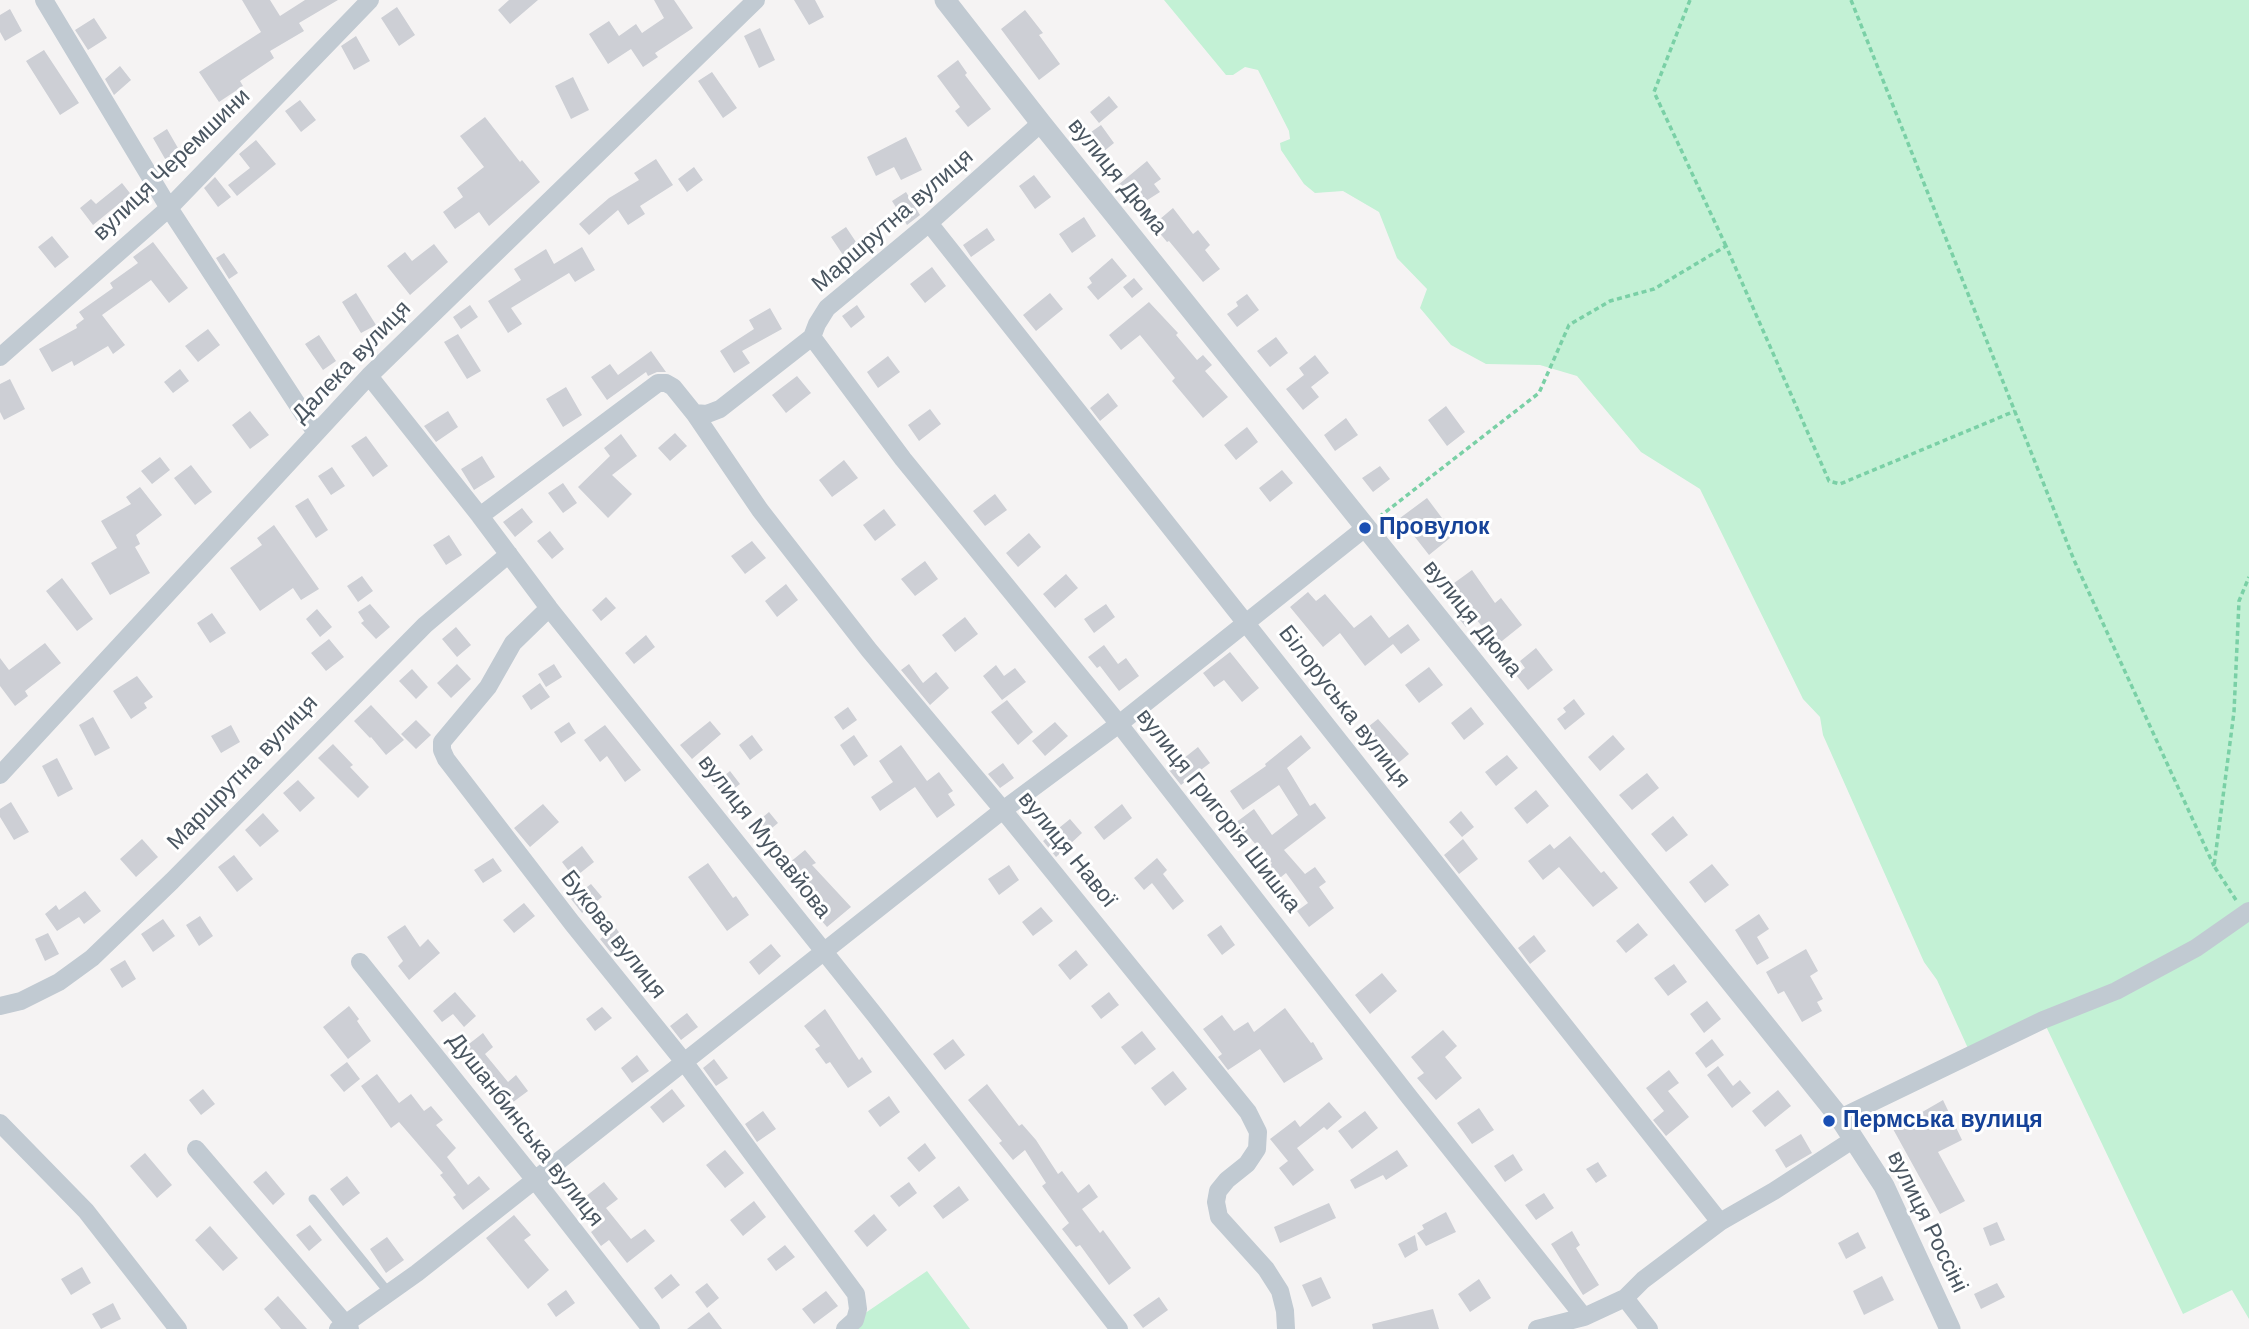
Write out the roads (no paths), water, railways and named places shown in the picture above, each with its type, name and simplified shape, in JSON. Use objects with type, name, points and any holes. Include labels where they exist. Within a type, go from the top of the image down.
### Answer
[{"type":"street","points":[[44,0],[169,208],[316,433]]},
{"type":"street","name":"вулиця Черемшини","points":[[0,357],[169,208],[370,0]]},
{"type":"street","name":"Далека вулиця","points":[[0,775],[369,376],[756,0]]},
{"type":"street","name":"вулиця Дюма","points":[[945,0],[1041,124],[1840,1118],[1854,1139]]},
{"type":"street","name":"Маршрутна вулиця","points":[[694,413],[707,414],[720,409],[812,337],[827,308],[1041,124]]},
{"type":"street","name":"Білоруська вулиця","points":[[929,223],[1720,1222]]},
{"type":"street","name":"вулиця Григорія Шишка","points":[[812,337],[903,459],[1119,724],[1584,1317]]},
{"type":"street","name":"вулиця Муравйова","points":[[369,376],[1119,1329]]},
{"type":"street","points":[[480,516],[658,383],[673,387],[694,413]]},
{"type":"street","name":"вулиця Навої","points":[[694,413],[760,510],[869,650],[1003,810],[1248,1112],[1258,1132],[1257,1149],[1247,1164],[1218,1191],[1216,1202],[1219,1217],[1266,1269],[1280,1291],[1286,1329]]},
{"type":"street","points":[[196,1149],[345,1327],[825,953],[1003,810],[1119,724],[1365,528]]},
{"type":"street","name":"Маршрутна вулиця","points":[[0,1006],[21,1001],[59,982],[92,958],[172,881],[425,625],[509,554]]},
{"type":"street","name":"Букова вулиця","points":[[549,608],[513,643],[488,687],[442,742],[442,750],[446,759],[555,901],[685,1063],[856,1294],[858,1309],[855,1320],[845,1329]]},
{"type":"street","points":[[1840,1118],[2043,1020],[2116,991],[2196,948],[2247,912]]},
{"type":"street","name":"Душанбинська вулиця","points":[[360,962],[651,1329]]},
{"type":"street","points":[[0,1123],[86,1211],[178,1329]]},
{"type":"street","points":[[0,1138],[19,1142]]},
{"type":"street","points":[[1537,1329],[1584,1317],[1625,1298],[1643,1280],[1720,1222],[1854,1139]]},
{"type":"street","name":"вулиця Россіні","points":[[1854,1139],[1885,1186],[1950,1329]]},
{"type":"street","points":[[1625,1298],[1648,1329]]},
{"type":"lane","points":[[313,1199],[389,1293]]},
{"type":"place","name":"Провулок","points":[[1365,528]]},
{"type":"place","name":"Пермська вулиця","points":[[1829,1121]]}]
